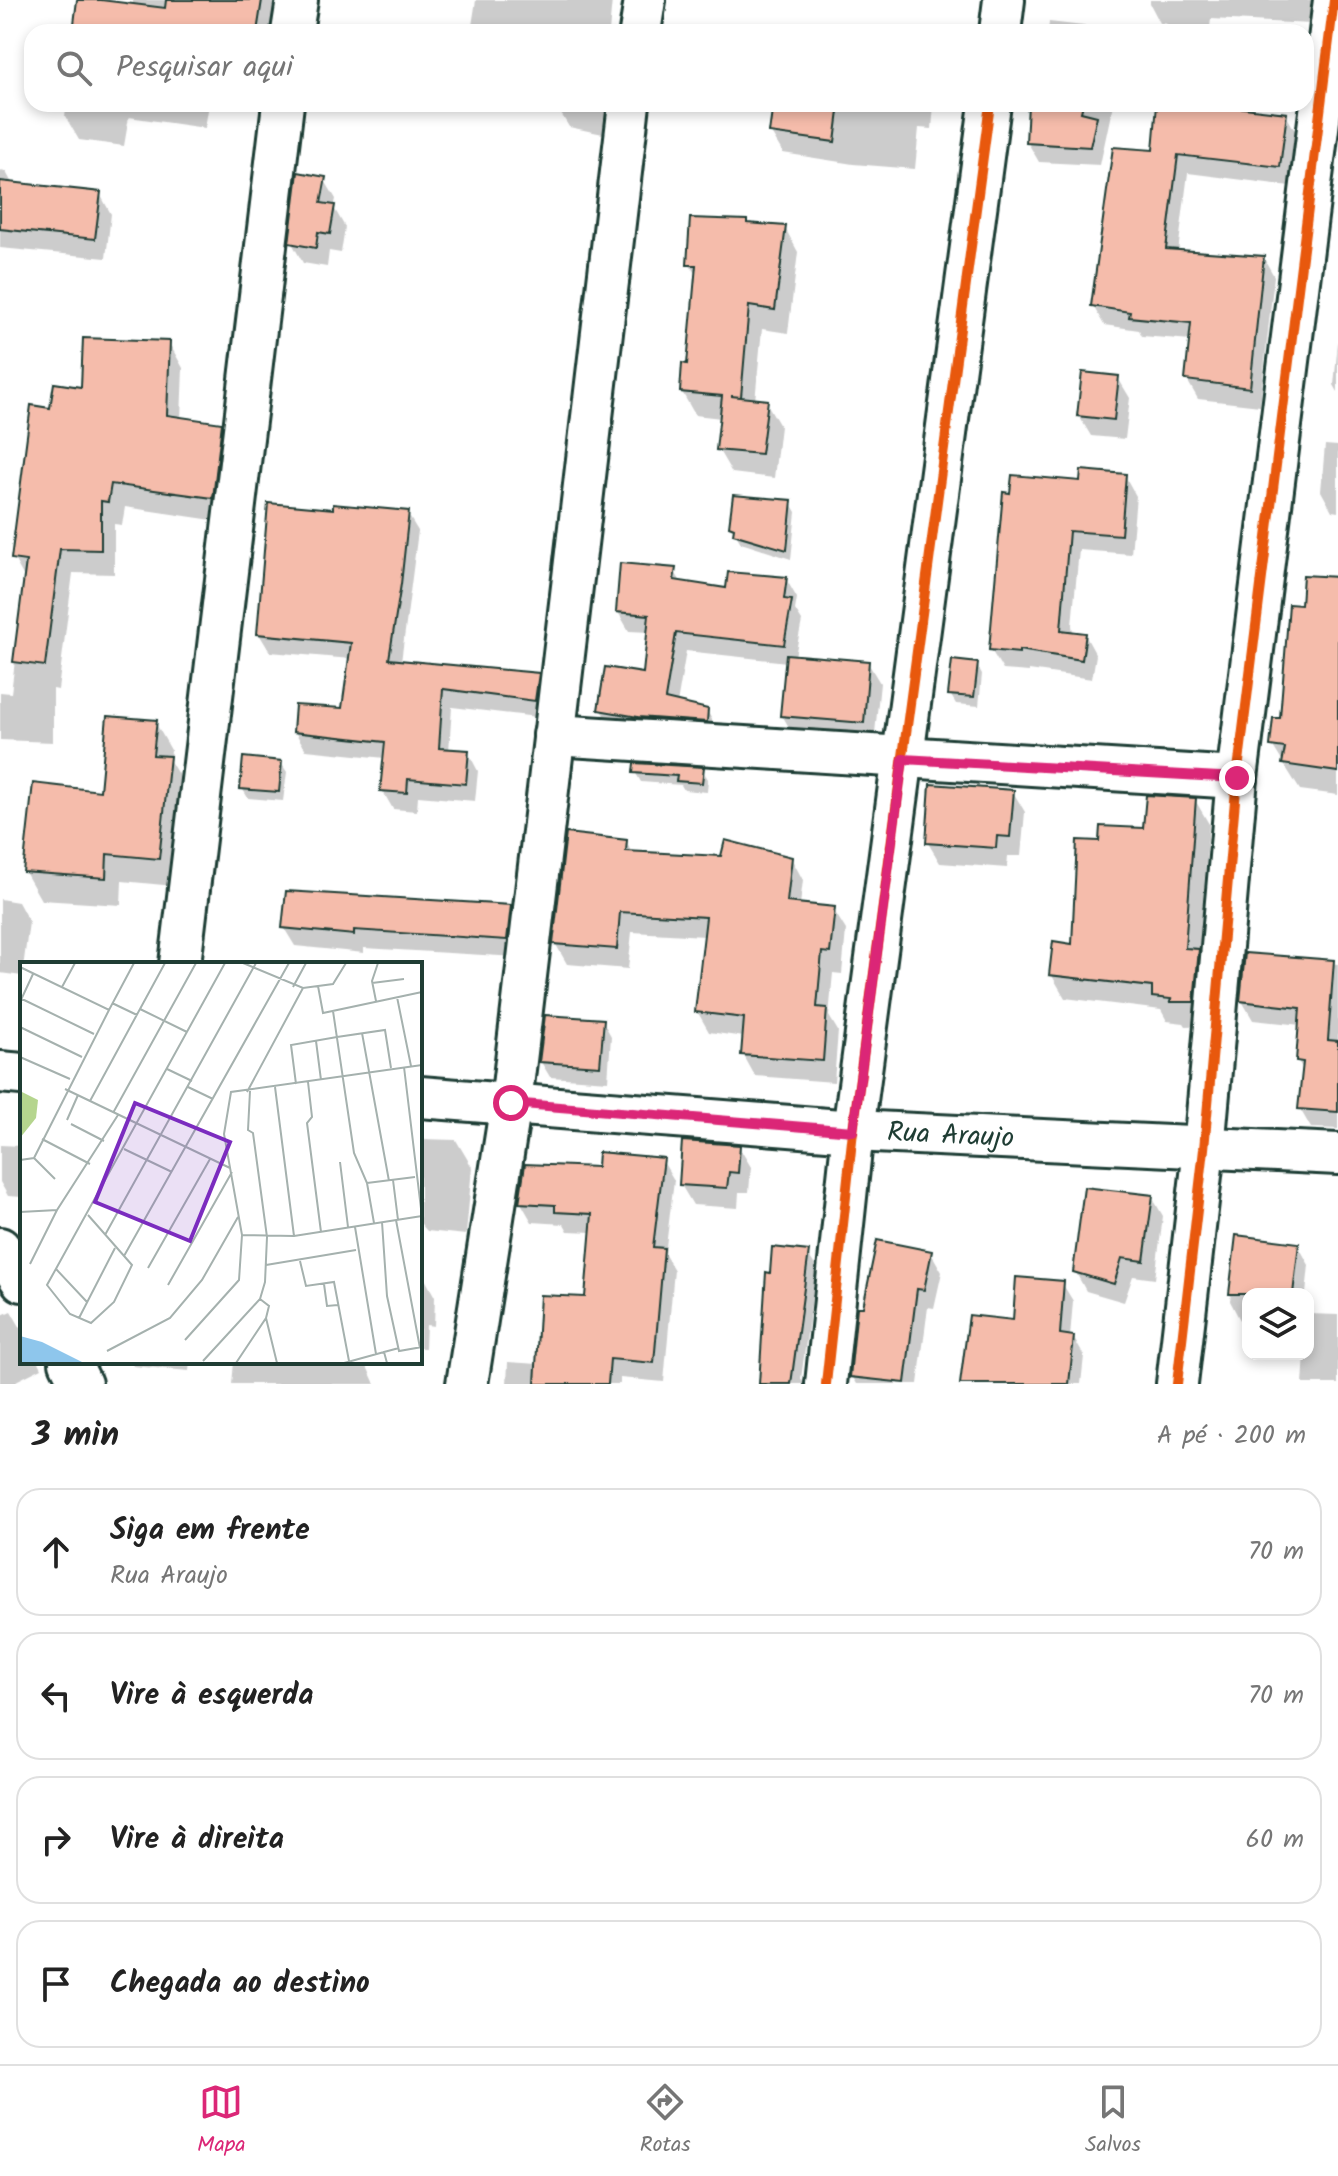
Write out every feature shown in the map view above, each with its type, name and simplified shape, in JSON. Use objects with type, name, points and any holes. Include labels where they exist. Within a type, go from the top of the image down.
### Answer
[{"type":"street","points":[[293,24],[297,0]]},
{"type":"street","points":[[641,24],[645,0]]},
{"type":"street","points":[[1001,24],[1004,0]]},
{"type":"street","points":[[1177,1384],[1204,1149],[1237,778],[1334,0]]},
{"type":"street","points":[[180,962],[282,112]]},
{"type":"street","points":[[467,1384],[511,1103],[628,112]]},
{"type":"street","points":[[826,1384],[853,1131],[989,112]]},
{"type":"street","points":[[554,735],[1237,778]]},
{"type":"street","points":[[0,1072],[20,1074]]},
{"type":"street","name":"Rua Araujo","points":[[422,1097],[853,1131],[1338,1154]]},
{"type":"street","points":[[0,1248],[20,1278]]},
{"type":"street","points":[[71,1364],[81,1384]]},
{"type":"building","points":[[77,0],[165,8],[166,0],[262,0],[258,24],[74,24]]},
{"type":"building","points":[[772,112],[839,112],[835,142],[769,133]]},
{"type":"building","points":[[1028,112],[1081,112],[1097,116],[1090,147],[1026,143]]},
{"type":"building","points":[[1156,112],[1287,113],[1280,167],[1178,155],[1166,249],[1264,256],[1250,388],[1185,380],[1191,323],[1129,317],[1130,312],[1091,306],[1113,147],[1153,150]]},
{"type":"building","points":[[298,172],[326,177],[321,203],[335,205],[330,234],[318,232],[316,248],[289,243]]},
{"type":"building","points":[[0,181],[101,192],[95,239],[0,229]]},
{"type":"building","points":[[690,218],[747,220],[747,223],[786,226],[775,310],[749,306],[741,397],[731,396],[768,400],[761,454],[716,450],[722,396],[680,392],[682,363],[687,364],[696,265],[687,265]]},
{"type":"building","points":[[83,338],[170,341],[167,415],[222,423],[213,498],[111,484],[108,502],[101,501],[101,550],[60,549],[45,666],[13,662],[26,561],[11,559],[31,405],[50,408],[54,383],[81,387]]},
{"type":"building","points":[[1082,372],[1119,376],[1114,420],[1077,416]]},
{"type":"building","points":[[1081,470],[1126,474],[1121,535],[1069,531],[1061,630],[1086,633],[1082,660],[1019,650],[1019,653],[989,650],[1003,492],[1010,493],[1012,475],[1080,481]]},
{"type":"building","points":[[733,495],[792,500],[787,550],[733,534],[734,528],[729,526]]},
{"type":"building","points":[[268,503],[333,509],[333,504],[409,511],[389,659],[539,673],[535,701],[443,689],[439,748],[469,750],[466,784],[408,779],[407,793],[380,791],[385,742],[293,732],[295,705],[342,708],[351,643],[257,634]]},
{"type":"building","points":[[620,563],[676,568],[674,580],[726,588],[728,572],[787,577],[784,599],[792,600],[784,645],[676,633],[665,699],[708,709],[707,722],[638,717],[598,710],[605,667],[643,673],[649,615],[616,612]]},
{"type":"building","points":[[1303,575],[1338,577],[1338,772],[1282,764],[1285,748],[1270,746],[1273,718],[1280,718],[1289,604],[1301,605]]},
{"type":"building","points":[[786,654],[869,661],[864,723],[780,716]]},
{"type":"building","points":[[952,660],[978,663],[974,697],[948,695]]},
{"type":"building","points":[[107,716],[157,720],[153,755],[170,756],[159,859],[107,854],[106,878],[23,872],[33,783],[100,791]]},
{"type":"building","points":[[243,757],[282,761],[279,792],[240,789]]},
{"type":"building","points":[[634,763],[704,767],[702,783],[676,781],[677,776],[633,773]]},
{"type":"building","points":[[930,784],[1014,790],[1010,837],[997,836],[996,848],[926,843]]},
{"type":"building","points":[[1146,795],[1196,798],[1185,948],[1199,949],[1194,1002],[1170,1002],[1171,999],[1152,997],[1152,987],[1049,975],[1053,941],[1072,944],[1077,840],[1099,841],[1100,826],[1143,828]]},
{"type":"building","points":[[566,833],[627,840],[626,851],[721,856],[725,840],[792,857],[787,902],[835,907],[830,953],[822,952],[817,1007],[827,1008],[823,1061],[741,1055],[744,1018],[695,1012],[706,917],[620,912],[617,949],[553,944]]},
{"type":"building","points":[[286,891],[511,905],[507,940],[354,930],[354,935],[282,928]]},
{"type":"building","points":[[1245,953],[1334,960],[1328,1040],[1338,1041],[1338,1112],[1298,1109],[1303,1062],[1296,1061],[1300,1008],[1240,1001]]},
{"type":"building","points":[[545,1015],[604,1019],[600,1066],[539,1062]]},
{"type":"building","points":[[682,1141],[740,1145],[738,1173],[729,1172],[727,1188],[679,1185]]},
{"type":"building","points":[[598,1152],[664,1158],[653,1247],[664,1248],[654,1363],[610,1359],[608,1384],[535,1384],[540,1295],[585,1297],[592,1214],[555,1212],[555,1205],[519,1203],[525,1164],[597,1167]]},
{"type":"building","points":[[1084,1187],[1153,1195],[1144,1261],[1122,1258],[1114,1284],[1073,1272]]},
{"type":"building","points":[[1236,1235],[1299,1243],[1294,1288],[1242,1288],[1242,1294],[1229,1294]]},
{"type":"building","points":[[877,1240],[932,1251],[924,1290],[917,1289],[905,1383],[850,1377],[857,1307],[863,1307]]},
{"type":"building","points":[[772,1247],[809,1251],[791,1384],[759,1384],[766,1272],[770,1273]]},
{"type":"building","points":[[1016,1277],[1064,1281],[1060,1334],[1074,1336],[1069,1384],[960,1384],[969,1315],[1013,1320]]},
{"type":"cycle path","points":[[1177,1384],[1204,1149],[1237,778],[1334,0]]},
{"type":"cycle path","points":[[826,1384],[853,1131],[989,112]]},
{"type":"route","points":[[511,1103],[853,1131],[903,759],[1237,778]]}]
